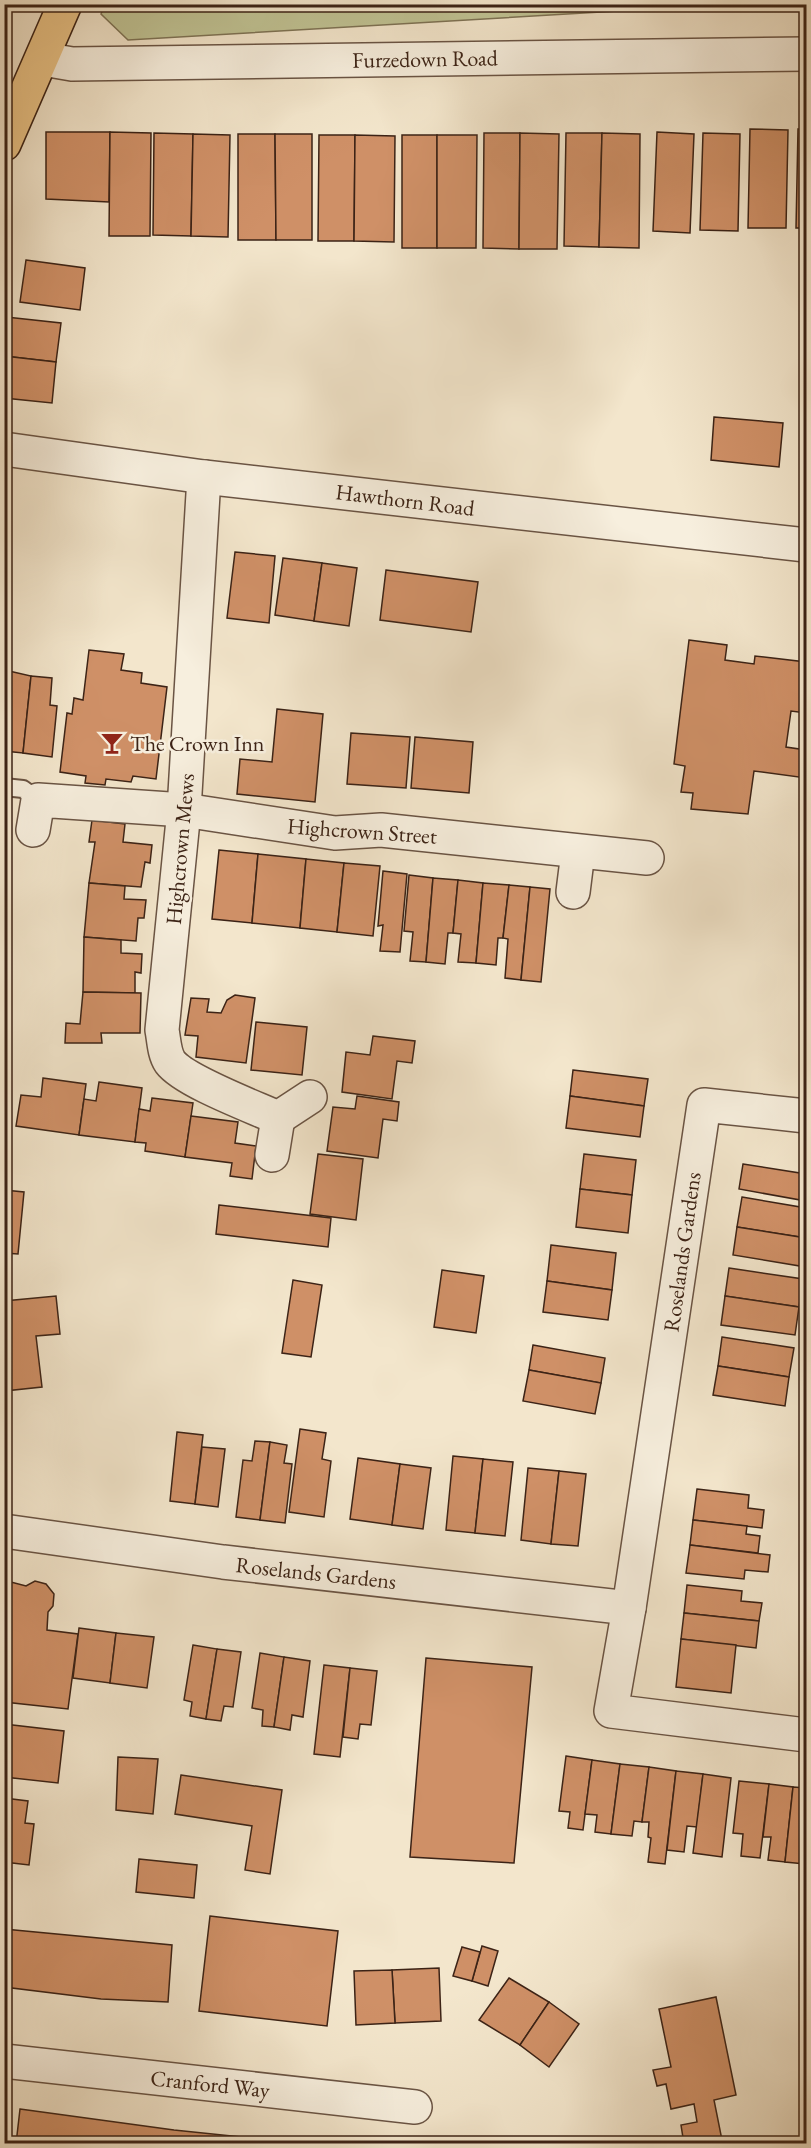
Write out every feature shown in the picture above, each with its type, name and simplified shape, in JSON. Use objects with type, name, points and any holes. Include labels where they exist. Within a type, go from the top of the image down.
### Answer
[{"type":"main road","points":[[4,144],[44,59],[65,4]]},
{"type":"street","name":"Furzedown Road","points":[[44,59],[72,64],[807,54]]},
{"type":"street","name":"Hawthorn Road","points":[[4,450],[204,477],[807,545]]},
{"type":"street","name":"Highcrown Mews","points":[[204,477],[184,810],[162,1030],[165,1050],[170,1061],[183,1074],[278,1118]]},
{"type":"street","name":"Highcrown Street","points":[[36,815],[184,810],[335,833],[381,830],[647,858]]},
{"type":"street","points":[[573,892],[578,852]]},
{"type":"street","points":[[272,1155],[278,1118],[310,1097]]},
{"type":"street","name":"Roselands Gardens","points":[[807,1116],[704,1104],[629,1608],[611,1712],[807,1735]]},
{"type":"street","name":"Roselands Gardens","points":[[4,1531],[223,1562],[629,1608]]},
{"type":"street","name":"Cranford Way","points":[[4,2061],[415,2107]]},
{"type":"lane","name":"Highcrown Street","points":[[4,787],[23,789],[36,815]]},
{"type":"green space","points":[[105,4],[719,5],[128,40],[101,14]]},
{"type":"building","points":[[750,129],[788,130],[786,228],[748,228]]},
{"type":"building","points":[[798,129],[806,129],[806,228],[796,228]]},
{"type":"building","points":[[46,132],[110,132],[109,202],[46,199]]},
{"type":"building","points":[[110,132],[151,133],[150,236],[109,236]]},
{"type":"building","points":[[657,132],[694,134],[690,233],[653,231]]},
{"type":"building","points":[[154,133],[193,134],[191,236],[153,235]]},
{"type":"building","points":[[484,133],[520,133],[519,249],[483,248]]},
{"type":"building","points":[[520,133],[559,134],[557,249],[519,249]]},
{"type":"building","points":[[566,133],[602,133],[599,247],[564,246]]},
{"type":"building","points":[[602,133],[640,134],[639,248],[599,247]]},
{"type":"building","points":[[703,133],[740,134],[738,231],[700,230]]},
{"type":"building","points":[[193,134],[230,135],[228,237],[191,236]]},
{"type":"building","points":[[238,134],[275,134],[276,240],[238,240]]},
{"type":"building","points":[[275,134],[312,134],[312,240],[276,240]]},
{"type":"building","points":[[319,135],[355,135],[354,241],[318,241]]},
{"type":"building","points":[[355,135],[395,136],[394,242],[354,241]]},
{"type":"building","points":[[402,135],[437,135],[437,248],[402,248]]},
{"type":"building","points":[[437,135],[477,135],[476,248],[437,248]]},
{"type":"building","points":[[26,260],[85,268],[80,310],[20,302]]},
{"type":"building","points":[[6,317],[61,323],[56,362],[4,356]]},
{"type":"building","points":[[4,356],[56,362],[52,403],[4,398]]},
{"type":"building","points":[[714,417],[783,423],[779,467],[711,460]]},
{"type":"building","points":[[235,552],[275,556],[269,623],[227,618]]},
{"type":"building","points":[[283,558],[322,563],[314,621],[275,615]]},
{"type":"building","points":[[322,563],[357,568],[349,626],[314,621]]},
{"type":"building","points":[[386,570],[478,582],[471,632],[380,620]]},
{"type":"building","points":[[689,640],[727,645],[725,660],[754,664],[755,656],[806,662],[806,713],[791,711],[786,747],[806,750],[806,778],[754,771],[748,814],[691,809],[693,793],[681,792],[685,766],[674,764]]},
{"type":"building","name":"The Crown Inn","points":[[89,650],[124,654],[121,670],[142,673],[141,683],[167,687],[156,779],[133,776],[131,782],[106,779],[105,785],[85,783],[86,776],[60,772],[67,713],[72,714],[74,698],[83,700]]},
{"type":"building","points":[[9,671],[31,676],[23,753],[4,751],[4,701]]},
{"type":"building","points":[[31,676],[52,678],[50,705],[57,706],[52,757],[23,753]]},
{"type":"building","points":[[277,709],[323,714],[315,802],[237,794],[240,759],[272,762]]},
{"type":"building","points":[[351,733],[410,737],[406,788],[347,784]]},
{"type":"building","points":[[415,737],[473,742],[469,793],[411,788]]},
{"type":"building","points":[[92,820],[125,824],[123,842],[152,845],[150,863],[145,862],[141,887],[89,883],[95,842],[89,842]]},
{"type":"building","points":[[219,850],[258,854],[252,923],[212,919]]},
{"type":"building","points":[[258,854],[306,859],[300,928],[252,923]]},
{"type":"building","points":[[306,859],[344,863],[337,932],[300,928]]},
{"type":"building","points":[[344,863],[380,866],[373,936],[337,932]]},
{"type":"building","points":[[383,871],[407,874],[400,952],[380,951],[383,925],[378,926]]},
{"type":"building","points":[[409,875],[433,878],[426,962],[410,961],[413,932],[404,931]]},
{"type":"building","points":[[433,878],[458,880],[453,933],[448,933],[445,964],[426,962]]},
{"type":"building","points":[[458,880],[483,883],[476,963],[458,962],[461,934],[453,933]]},
{"type":"building","points":[[89,883],[125,886],[124,899],[146,900],[144,918],[138,918],[136,941],[84,937]]},
{"type":"building","points":[[483,883],[509,885],[503,938],[498,938],[496,965],[476,963]]},
{"type":"building","points":[[509,885],[530,887],[521,980],[505,978],[508,939],[503,938]]},
{"type":"building","points":[[530,887],[550,889],[541,982],[521,980]]},
{"type":"building","points":[[84,937],[121,940],[121,953],[142,954],[141,973],[135,972],[135,993],[83,992]]},
{"type":"building","points":[[83,992],[141,993],[140,1033],[101,1033],[102,1043],[65,1043],[66,1023],[80,1024]]},
{"type":"building","points":[[235,995],[255,998],[246,1063],[196,1057],[198,1036],[185,1035],[191,998],[209,999],[207,1012],[221,1013],[227,1000]]},
{"type":"building","points":[[256,1022],[307,1027],[302,1075],[251,1070]]},
{"type":"building","points":[[373,1036],[415,1041],[412,1063],[397,1061],[392,1099],[342,1092],[346,1052],[370,1055]]},
{"type":"building","points":[[573,1070],[648,1079],[644,1106],[570,1096]]},
{"type":"building","points":[[43,1078],[86,1084],[79,1135],[16,1126],[21,1095],[41,1097]]},
{"type":"building","points":[[99,1082],[142,1088],[135,1142],[79,1135],[84,1099],[96,1101]]},
{"type":"building","points":[[357,1096],[399,1102],[397,1121],[383,1119],[378,1158],[327,1151],[333,1107],[355,1109]]},
{"type":"building","points":[[570,1096],[644,1106],[640,1137],[566,1128]]},
{"type":"building","points":[[152,1098],[193,1103],[185,1157],[145,1151],[146,1143],[135,1142],[139,1109],[150,1111]]},
{"type":"building","points":[[191,1116],[238,1122],[235,1143],[256,1146],[252,1179],[230,1176],[232,1163],[185,1157]]},
{"type":"building","points":[[318,1154],[363,1159],[356,1220],[310,1214]]},
{"type":"building","points":[[584,1154],[636,1160],[632,1195],[580,1189]]},
{"type":"building","points":[[743,1164],[806,1174],[806,1201],[739,1189]]},
{"type":"building","points":[[580,1189],[632,1195],[628,1233],[576,1227]]},
{"type":"building","points":[[4,1190],[24,1192],[18,1254],[4,1253]]},
{"type":"building","points":[[742,1197],[806,1208],[806,1238],[737,1227]]},
{"type":"building","points":[[219,1205],[331,1218],[328,1247],[216,1234]]},
{"type":"building","points":[[737,1227],[806,1238],[806,1267],[733,1255]]},
{"type":"building","points":[[551,1245],[616,1253],[612,1290],[547,1281]]},
{"type":"building","points":[[729,1268],[803,1279],[799,1307],[725,1296]]},
{"type":"building","points":[[442,1270],[484,1276],[476,1333],[434,1327]]},
{"type":"building","points":[[293,1280],[322,1285],[311,1357],[282,1353]]},
{"type":"building","points":[[547,1281],[612,1290],[608,1320],[543,1312]]},
{"type":"building","points":[[56,1296],[60,1334],[36,1336],[42,1387],[5,1391],[8,1419],[4,1420],[4,1301]]},
{"type":"building","points":[[725,1296],[799,1307],[795,1335],[721,1325]]},
{"type":"building","points":[[722,1337],[794,1348],[789,1377],[718,1366]]},
{"type":"building","points":[[533,1345],[605,1358],[601,1383],[529,1370]]},
{"type":"building","points":[[718,1366],[789,1377],[785,1406],[713,1395]]},
{"type":"building","points":[[529,1370],[601,1383],[595,1414],[523,1401]]},
{"type":"building","points":[[300,1429],[326,1433],[322,1459],[331,1461],[324,1517],[289,1512]]},
{"type":"building","points":[[177,1432],[203,1435],[195,1504],[170,1501]]},
{"type":"building","points":[[255,1441],[270,1442],[260,1520],[236,1517],[243,1460],[252,1461]]},
{"type":"building","points":[[270,1442],[287,1445],[284,1463],[292,1464],[285,1523],[260,1520]]},
{"type":"building","points":[[202,1447],[225,1449],[218,1507],[195,1504]]},
{"type":"building","points":[[453,1456],[483,1459],[475,1533],[446,1530]]},
{"type":"building","points":[[358,1458],[400,1464],[392,1525],[350,1519]]},
{"type":"building","points":[[483,1459],[513,1462],[505,1536],[475,1533]]},
{"type":"building","points":[[400,1464],[431,1468],[423,1529],[392,1525]]},
{"type":"building","points":[[528,1468],[559,1471],[551,1544],[521,1540]]},
{"type":"building","points":[[559,1471],[586,1474],[578,1546],[551,1544]]},
{"type":"building","points":[[697,1489],[749,1495],[748,1508],[764,1510],[762,1528],[693,1520]]},
{"type":"building","points":[[693,1520],[747,1526],[746,1534],[760,1536],[758,1553],[690,1545]]},
{"type":"building","points":[[690,1545],[770,1555],[768,1572],[745,1570],[744,1579],[686,1573]]},
{"type":"building","points":[[7,1581],[26,1586],[35,1581],[46,1584],[54,1594],[53,1606],[48,1612],[47,1630],[78,1634],[68,1709],[4,1702]]},
{"type":"building","points":[[687,1585],[742,1591],[741,1601],[762,1603],[759,1621],[684,1613]]},
{"type":"building","points":[[684,1613],[759,1621],[756,1648],[681,1639]]},
{"type":"building","points":[[79,1628],[116,1633],[110,1683],[73,1678]]},
{"type":"building","points":[[116,1633],[154,1637],[147,1688],[110,1683]]},
{"type":"building","points":[[681,1639],[736,1645],[731,1693],[676,1687]]},
{"type":"building","points":[[193,1645],[217,1649],[206,1719],[190,1716],[192,1702],[184,1700]]},
{"type":"building","points":[[217,1649],[241,1652],[233,1707],[224,1706],[221,1721],[206,1719]]},
{"type":"building","points":[[260,1653],[284,1657],[274,1727],[262,1726],[263,1710],[252,1708]]},
{"type":"building","points":[[284,1657],[310,1661],[303,1717],[292,1715],[290,1730],[274,1727]]},
{"type":"building","points":[[426,1658],[532,1667],[514,1863],[410,1857]]},
{"type":"building","points":[[324,1665],[350,1668],[340,1757],[314,1754]]},
{"type":"building","points":[[350,1668],[377,1671],[371,1725],[360,1724],[358,1739],[343,1737]]},
{"type":"building","points":[[4,1724],[64,1731],[58,1783],[4,1777]]},
{"type":"building","points":[[566,1756],[592,1760],[583,1830],[568,1828],[570,1812],[559,1811]]},
{"type":"building","points":[[118,1757],[158,1759],[153,1814],[116,1810]]},
{"type":"building","points":[[592,1760],[620,1764],[611,1834],[595,1832],[597,1815],[585,1814]]},
{"type":"building","points":[[620,1764],[649,1767],[642,1822],[634,1821],[632,1836],[611,1834]]},
{"type":"building","points":[[649,1767],[676,1771],[665,1864],[648,1862],[651,1838],[648,1837],[649,1822],[642,1822]]},
{"type":"building","points":[[676,1771],[703,1774],[697,1827],[687,1826],[684,1852],[667,1850]]},
{"type":"building","points":[[703,1774],[731,1778],[722,1857],[693,1853]]},
{"type":"building","points":[[181,1775],[282,1790],[270,1874],[245,1870],[252,1826],[175,1814]]},
{"type":"building","points":[[739,1781],[769,1784],[760,1858],[741,1856],[743,1834],[733,1833]]},
{"type":"building","points":[[769,1784],[793,1787],[785,1862],[768,1860],[771,1837],[763,1837]]},
{"type":"building","points":[[793,1787],[806,1788],[805,1864],[785,1862]]},
{"type":"building","points":[[4,1798],[28,1801],[25,1823],[34,1824],[29,1865],[4,1862]]},
{"type":"building","points":[[139,1859],[197,1865],[194,1898],[136,1892]]},
{"type":"building","points":[[210,1916],[338,1931],[327,2026],[199,2011]]},
{"type":"building","points":[[4,1929],[172,1945],[168,2002],[101,1999],[4,1987]]},
{"type":"building","points":[[482,1946],[498,1951],[488,1986],[472,1981]]},
{"type":"building","points":[[462,1947],[480,1952],[472,1981],[453,1976]]},
{"type":"building","points":[[439,1968],[441,2021],[395,2023],[392,1970]]},
{"type":"building","points":[[392,1970],[395,2023],[356,2025],[354,1971]]},
{"type":"building","points":[[509,1978],[549,2002],[520,2045],[479,2020]]},
{"type":"building","points":[[716,1997],[736,2095],[714,2100],[722,2140],[684,2144],[681,2125],[697,2122],[694,2104],[671,2109],[666,2084],[657,2086],[653,2070],[671,2067],[659,2009]]},
{"type":"building","points":[[549,2002],[579,2024],[549,2067],[520,2045]]},
{"type":"building","points":[[20,2109],[174,2130],[308,2144],[16,2144]]},
{"type":"place","name":"The Crown Inn","points":[[112,743]]}]
